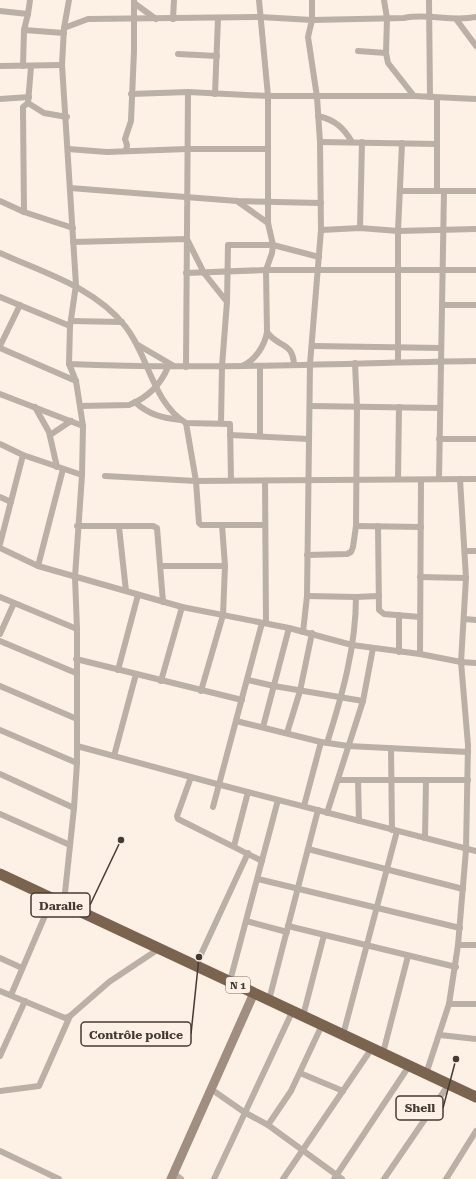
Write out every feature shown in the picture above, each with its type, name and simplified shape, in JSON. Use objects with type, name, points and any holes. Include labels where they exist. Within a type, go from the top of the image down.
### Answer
[{"type":"highway","name":"N 1","points":[[0,874],[64,902],[476,1097]]},
{"type":"main road","points":[[172,1176],[254,993]]},
{"type":"street","points":[[23,66],[24,30],[30,0]]},
{"type":"street","points":[[64,902],[74,808],[77,763],[77,629],[75,577],[77,526],[82,475],[83,426],[76,381],[69,364],[70,323],[76,286],[67,117],[62,66],[64,30],[69,0]]},
{"type":"street","points":[[173,19],[174,0]]},
{"type":"street","points":[[238,366],[244,365],[258,351],[266,339],[266,270],[273,245],[268,223],[268,96],[259,0]]},
{"type":"street","points":[[303,632],[307,596],[310,364],[313,346],[321,230],[320,142],[317,97],[308,42],[312,20],[312,0]]},
{"type":"street","points":[[384,0],[386,18],[386,54],[388,63],[414,96]]},
{"type":"street","points":[[429,0],[428,16],[437,144],[437,191]]},
{"type":"street","points":[[134,2],[156,19]]},
{"type":"street","points":[[126,151],[127,145],[125,139],[131,121],[134,51],[134,2]]},
{"type":"street","points":[[0,11],[28,14]]},
{"type":"street","points":[[24,30],[64,30],[86,19],[260,17],[312,20],[428,16],[456,19],[476,17]]},
{"type":"street","points":[[215,94],[218,18]]},
{"type":"street","points":[[456,19],[476,46]]},
{"type":"street","points":[[358,51],[386,54]]},
{"type":"street","points":[[178,54],[217,56]]},
{"type":"street","points":[[0,66],[62,66]]},
{"type":"street","points":[[24,212],[23,107],[29,100],[31,67]]},
{"type":"street","points":[[131,94],[188,92],[268,96],[414,96],[476,99]]},
{"type":"street","points":[[186,367],[186,196],[188,92]]},
{"type":"street","points":[[0,99],[29,100],[44,114],[67,117]]},
{"type":"street","points":[[318,116],[336,122],[344,130],[352,142]]},
{"type":"street","points":[[320,142],[437,144]]},
{"type":"street","points":[[360,228],[362,142]]},
{"type":"street","points":[[398,361],[398,231],[402,191],[402,143]]},
{"type":"street","points":[[68,149],[107,152],[187,149],[267,149]]},
{"type":"street","points":[[70,188],[237,201],[321,203]]},
{"type":"street","points":[[402,191],[476,191]]},
{"type":"street","points":[[439,479],[440,348],[444,191]]},
{"type":"street","points":[[0,201],[24,212],[73,228]]},
{"type":"street","points":[[237,201],[268,223]]},
{"type":"street","points":[[321,230],[360,228],[398,231],[443,228],[476,229]]},
{"type":"street","points":[[73,242],[186,239]]},
{"type":"street","points":[[186,239],[204,273],[227,302]]},
{"type":"street","points":[[221,423],[222,366],[227,302],[228,245],[273,245],[319,257]]},
{"type":"street","points":[[0,253],[76,286],[107,308],[122,322],[138,345],[162,398],[183,421],[196,481],[199,523],[201,525],[264,525]]},
{"type":"street","points":[[186,274],[266,270],[476,270]]},
{"type":"street","points":[[0,297],[70,323],[122,322]]},
{"type":"street","points":[[20,305],[0,347],[76,381]]},
{"type":"street","points":[[442,305],[476,305]]},
{"type":"street","points":[[267,332],[272,338],[291,350],[294,355],[294,365]]},
{"type":"street","points":[[138,345],[165,362],[177,367]]},
{"type":"street","points":[[313,346],[440,348]]},
{"type":"street","points":[[69,364],[186,367],[398,361],[476,361]]},
{"type":"street","points":[[307,555],[347,554],[351,552],[353,547],[356,526],[357,407],[355,363]]},
{"type":"street","points":[[260,366],[260,436]]},
{"type":"street","points":[[80,406],[129,405],[156,387],[168,367]]},
{"type":"street","points":[[0,394],[83,426]]},
{"type":"street","points":[[135,402],[154,415],[183,421],[230,424],[231,480]]},
{"type":"street","points":[[310,406],[440,408]]},
{"type":"street","points":[[35,407],[46,424],[60,468],[38,566]]},
{"type":"street","points":[[398,479],[399,407]]},
{"type":"street","points":[[50,434],[71,421]]},
{"type":"street","points":[[230,435],[308,439]]},
{"type":"street","points":[[439,439],[476,439]]},
{"type":"street","points":[[0,444],[23,455],[82,475]]},
{"type":"street","points":[[0,544],[23,455]]},
{"type":"street","points":[[105,476],[196,481],[356,479],[421,480],[476,478]]},
{"type":"street","points":[[426,1074],[440,1036],[449,1004],[456,967],[466,850],[468,748],[462,662],[466,578],[460,479]]},
{"type":"street","points":[[420,654],[421,480]]},
{"type":"street","points":[[213,807],[264,623],[265,481]]},
{"type":"street","points":[[0,498],[11,502]]},
{"type":"street","points":[[201,691],[223,615],[225,566],[222,525]]},
{"type":"street","points":[[77,526],[153,526],[157,528],[162,566],[163,602]]},
{"type":"street","points":[[356,526],[421,527]]},
{"type":"street","points":[[378,526],[379,596],[381,613],[420,617]]},
{"type":"street","points":[[119,527],[126,591]]},
{"type":"street","points":[[0,548],[38,566],[182,607],[312,633],[352,645],[476,663]]},
{"type":"street","points":[[465,551],[476,551]]},
{"type":"street","points":[[162,566],[225,566]]},
{"type":"street","points":[[420,577],[466,578]]},
{"type":"street","points":[[118,670],[138,595]]},
{"type":"street","points":[[307,596],[379,596]]},
{"type":"street","points":[[0,597],[77,629]]},
{"type":"street","points":[[304,806],[324,742],[341,696],[352,645],[356,597]]},
{"type":"street","points":[[0,634],[14,603]]},
{"type":"street","points":[[161,681],[182,607]]},
{"type":"street","points":[[399,615],[399,652]]},
{"type":"street","points":[[465,619],[476,620]]},
{"type":"street","points":[[264,728],[289,628]]},
{"type":"street","points":[[287,733],[300,691],[312,633]]},
{"type":"street","points":[[0,641],[76,673]]},
{"type":"street","points":[[327,813],[363,701],[373,648]]},
{"type":"street","points":[[76,659],[242,700]]},
{"type":"street","points":[[114,756],[136,674]]},
{"type":"street","points":[[248,680],[300,691],[341,696],[363,701]]},
{"type":"street","points":[[0,686],[77,719]]},
{"type":"street","points":[[236,721],[324,742],[348,746],[391,748],[468,748],[476,745]]},
{"type":"street","points":[[0,730],[77,763]]},
{"type":"street","points":[[77,746],[219,785],[304,806],[466,850],[476,851]]},
{"type":"street","points":[[343,1035],[378,908],[395,831],[391,748]]},
{"type":"street","points":[[0,774],[74,808]]},
{"type":"street","points":[[192,777],[177,816],[178,819],[262,860]]},
{"type":"street","points":[[338,780],[426,780],[468,783],[476,786]]},
{"type":"street","points":[[358,780],[358,821]]},
{"type":"street","points":[[425,838],[426,780]]},
{"type":"street","points":[[234,846],[248,792]]},
{"type":"street","points":[[230,981],[278,800]]},
{"type":"street","points":[[269,1000],[318,810]]},
{"type":"street","points":[[0,814],[70,845]]},
{"type":"street","points":[[308,849],[463,889]]},
{"type":"street","points":[[196,965],[248,853]]},
{"type":"street","points":[[258,879],[460,928]]},
{"type":"street","points":[[11,996],[53,897]]},
{"type":"street","points":[[246,922],[324,935],[456,967]]},
{"type":"street","points":[[303,1016],[324,935]]},
{"type":"street","points":[[458,945],[476,945]]},
{"type":"street","points":[[0,991],[65,1018],[70,1016],[109,982],[160,948]]},
{"type":"street","points":[[383,1053],[408,956]]},
{"type":"street","points":[[0,958],[22,968]]},
{"type":"street","points":[[0,1056],[25,1001]]},
{"type":"street","points":[[449,1004],[476,1004]]},
{"type":"street","points":[[214,1179],[293,1010]]},
{"type":"street","points":[[0,1091],[39,1086],[70,1016]]},
{"type":"street","points":[[268,1125],[286,1099],[300,1073],[322,1025]]},
{"type":"street","points":[[440,1036],[476,1039]]},
{"type":"street","points":[[283,1179],[372,1048]]},
{"type":"street","points":[[211,1089],[244,1112],[268,1125],[337,1178],[409,1066]]},
{"type":"street","points":[[300,1073],[343,1091]]},
{"type":"street","points":[[387,1178],[449,1084]]},
{"type":"street","points":[[446,1179],[476,1131]]},
{"type":"street","points":[[0,1151],[59,1179]]},
{"type":"street","points":[[172,1176],[181,1179]]},
{"type":"place","name":"Daralle","points":[[121,840]]},
{"type":"place","name":"Contrôle police","points":[[199,957]]},
{"type":"place","name":"Shell","points":[[456,1059]]}]
